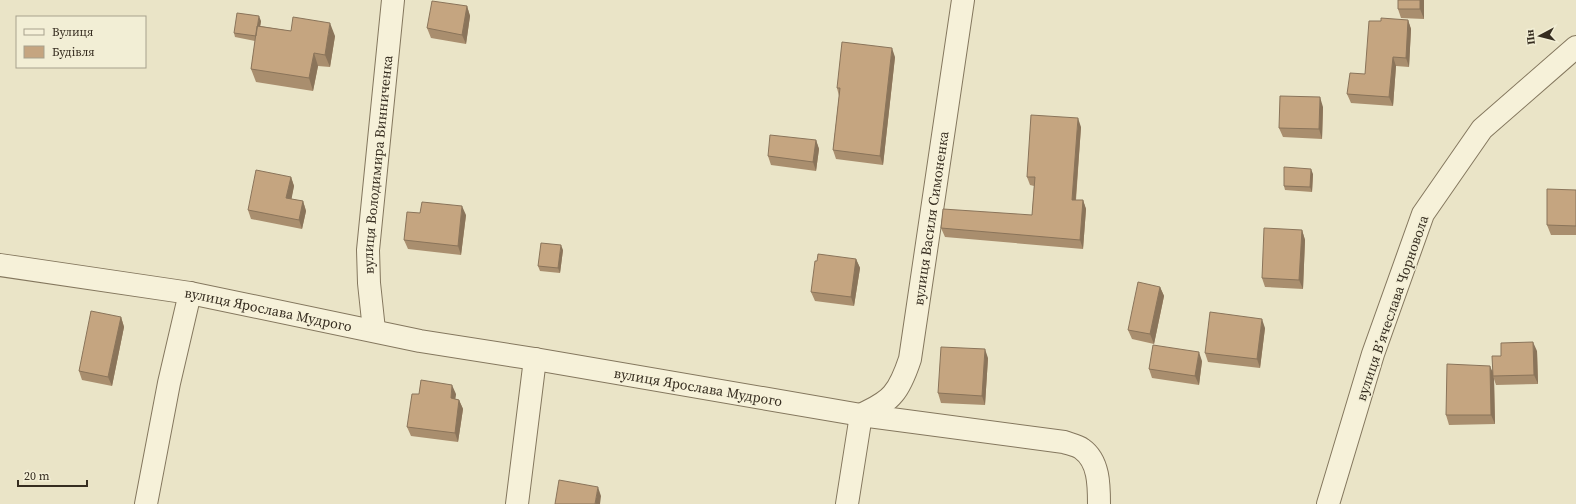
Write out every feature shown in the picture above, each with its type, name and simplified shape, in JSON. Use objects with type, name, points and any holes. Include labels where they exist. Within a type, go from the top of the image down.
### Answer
[{"type":"street","name":"вулиця Володимира Винниченка","points":[[374,330],[369,283],[368,250],[393,0]]},
{"type":"street","name":"вулиця Василя Симоненка","points":[[861,415],[879,405],[893,394],[903,377],[910,360],[963,0]]},
{"type":"street","name":"вулиця Вʼячеслава Чорновола","points":[[1328,504],[1373,354],[1423,214],[1482,129],[1576,47]]},
{"type":"street","name":"вулиця Ярослава Мудрого","points":[[0,265],[190,293],[374,330],[420,341],[535,359],[861,415],[1064,442],[1082,449],[1093,462],[1099,482],[1099,504]]},
{"type":"street","points":[[146,504],[169,383],[190,293]]},
{"type":"street","points":[[517,504],[535,359]]},
{"type":"street","points":[[847,504],[861,415]]},
{"type":"building","points":[[1398,0],[1420,0],[1420,9],[1398,9]]},
{"type":"building","points":[[432,1],[467,6],[462,35],[427,28]]},
{"type":"building","points":[[237,13],[259,16],[256,36],[234,33]]},
{"type":"building","points":[[293,17],[330,23],[325,55],[314,53],[309,78],[251,69],[257,26],[291,31]]},
{"type":"building","points":[[1381,18],[1408,20],[1406,58],[1393,57],[1389,97],[1347,94],[1350,73],[1365,74],[1369,21],[1381,21]]},
{"type":"building","points":[[842,42],[892,48],[880,156],[833,150],[840,88],[837,88]]},
{"type":"building","points":[[1280,96],[1320,97],[1319,129],[1279,128]]},
{"type":"building","points":[[1031,115],[1078,118],[1072,200],[1083,200],[1080,240],[941,228],[943,209],[1032,215],[1035,177],[1027,177]]},
{"type":"building","points":[[770,135],[816,140],[813,162],[768,156]]},
{"type":"building","points":[[1284,167],[1311,169],[1310,187],[1284,186]]},
{"type":"building","points":[[256,170],[291,177],[286,198],[303,201],[299,220],[248,210]]},
{"type":"building","points":[[1547,189],[1576,190],[1576,226],[1547,225]]},
{"type":"building","points":[[422,202],[462,206],[458,246],[404,240],[407,212],[420,213]]},
{"type":"building","points":[[1264,228],[1302,230],[1299,280],[1262,278]]},
{"type":"building","points":[[541,243],[561,245],[558,268],[538,266]]},
{"type":"building","points":[[818,254],[856,259],[851,297],[811,292],[815,261],[817,261]]},
{"type":"building","points":[[1138,282],[1160,287],[1150,334],[1128,330]]},
{"type":"building","points":[[91,311],[121,317],[108,377],[79,371]]},
{"type":"building","points":[[1210,312],[1262,319],[1257,359],[1205,353]]},
{"type":"building","points":[[1533,342],[1534,375],[1493,376],[1492,356],[1501,356],[1501,343]]},
{"type":"building","points":[[1153,345],[1199,352],[1195,376],[1149,369]]},
{"type":"building","points":[[941,347],[985,349],[982,396],[938,393]]},
{"type":"building","points":[[1447,364],[1490,366],[1491,415],[1446,415]]},
{"type":"building","points":[[421,380],[452,385],[451,398],[459,400],[455,433],[407,427],[412,394],[419,394]]},
{"type":"building","points":[[559,480],[598,487],[595,504],[555,504]]}]
